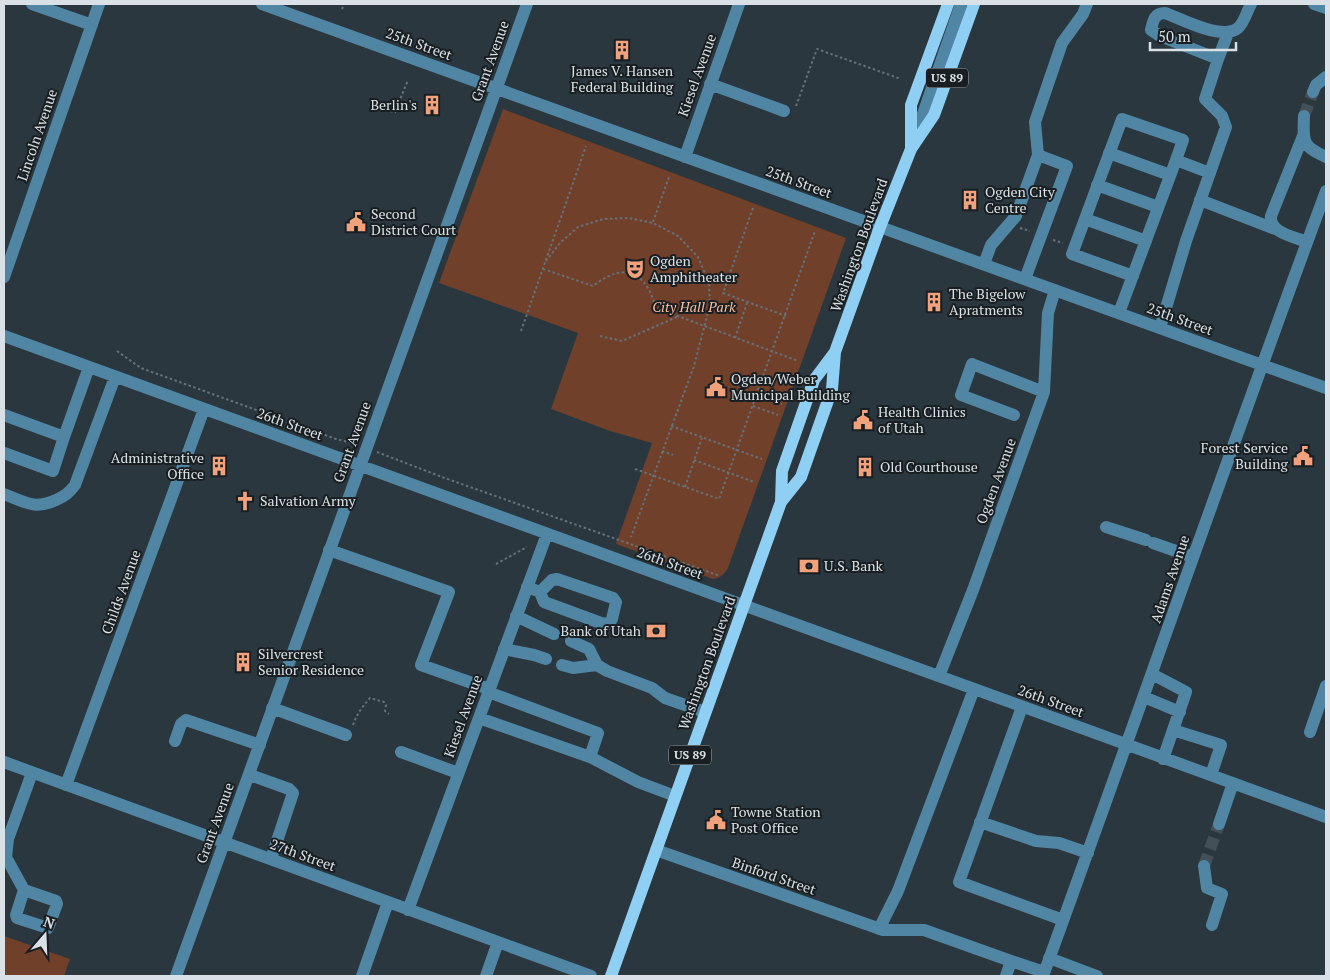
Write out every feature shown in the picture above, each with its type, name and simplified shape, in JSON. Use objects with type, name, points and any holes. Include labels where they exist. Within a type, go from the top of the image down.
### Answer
[{"type":"main road","name":"Washington Boulevard","points":[[911,148],[911,105],[948,4]]},
{"type":"main road","name":"Washington Boulevard","points":[[781,502],[801,477],[832,389],[835,352],[880,227],[911,148],[934,115],[974,4]]},
{"type":"main road","name":"Washington Boulevard","points":[[611,976],[781,502],[782,471],[811,388],[814,380],[835,352]]},
{"type":"street","points":[[32,4],[92,26]]},
{"type":"street","name":"Lincoln Avenue","points":[[4,277],[99,4]]},
{"type":"street","name":"25th Street","points":[[262,4],[1326,388]]},
{"type":"street","name":"Grant Avenue","points":[[176,976],[527,4]]},
{"type":"street","name":"Kiesel Avenue","points":[[685,157],[739,4]]},
{"type":"street","points":[[911,148],[961,4]]},
{"type":"street","points":[[1218,59],[1160,36],[1151,30],[1154,18],[1159,13],[1165,13],[1218,32],[1228,33],[1239,27],[1251,4]]},
{"type":"street","points":[[1314,4],[1326,8]]},
{"type":"street","points":[[984,264],[991,245],[1016,216],[1038,155],[1035,122],[1062,43],[1085,9]]},
{"type":"street","points":[[1160,328],[1186,241],[1226,127],[1222,116],[1205,99],[1228,33]]},
{"type":"street","points":[[1313,92],[1316,85],[1326,77]]},
{"type":"street","points":[[710,84],[784,111]]},
{"type":"street","points":[[1275,229],[1271,216],[1303,136],[1304,116]]},
{"type":"street","points":[[1119,313],[1133,276],[1146,241],[1158,207],[1176,160],[1183,140],[1122,119],[1072,254],[1133,276]]},
{"type":"street","points":[[1303,136],[1310,149],[1326,157]]},
{"type":"street","points":[[1109,153],[1170,175]]},
{"type":"street","points":[[1025,279],[1067,166],[1038,155]]},
{"type":"street","points":[[1176,160],[1210,173]]},
{"type":"street","points":[[1098,185],[1158,207]]},
{"type":"street","name":"Adams Avenue","points":[[1044,974],[1326,191]]},
{"type":"street","points":[[1200,200],[1307,242]]},
{"type":"street","points":[[1085,219],[1146,241]]},
{"type":"street","name":"Ogden Avenue","points":[[939,676],[973,590],[1044,392],[1048,313],[1055,290]]},
{"type":"street","name":"26th Street","points":[[4,336],[1326,817]]},
{"type":"street","points":[[1014,415],[961,395],[972,364],[1044,392]]},
{"type":"street","points":[[4,453],[53,471],[89,367]]},
{"type":"street","points":[[4,494],[34,505],[44,506],[69,493],[75,485],[115,377]]},
{"type":"street","name":"Childs Avenue","points":[[66,785],[204,409]]},
{"type":"street","points":[[4,415],[64,437]]},
{"type":"street","points":[[1106,527],[1150,541],[1193,558]]},
{"type":"street","name":"Kiesel Avenue","points":[[408,910],[547,534]]},
{"type":"street","points":[[329,550],[449,592],[421,665],[598,733],[590,757]]},
{"type":"street","points":[[527,587],[540,592],[544,602],[601,623],[609,624],[612,620],[616,602],[613,598],[558,579],[552,580],[540,592]]},
{"type":"street","points":[[516,616],[554,634]]},
{"type":"street","points":[[571,641],[589,649],[597,665],[607,671],[652,688],[668,699],[705,712]]},
{"type":"street","points":[[504,649],[546,659]]},
{"type":"street","points":[[562,665],[572,668],[597,665]]},
{"type":"street","points":[[1152,674],[1186,692],[1163,759]]},
{"type":"street","points":[[1310,732],[1326,686]]},
{"type":"street","points":[[881,929],[898,891],[974,689]]},
{"type":"street","points":[[1144,698],[1180,712]]},
{"type":"street","points":[[1022,707],[959,882],[1063,920]]},
{"type":"street","points":[[272,708],[346,736]]},
{"type":"street","points":[[479,718],[590,757],[638,782],[675,796]]},
{"type":"street","points":[[175,741],[181,724],[186,720],[260,745]]},
{"type":"street","points":[[1173,730],[1221,745],[1211,775]]},
{"type":"street","points":[[401,752],[458,773]]},
{"type":"street","name":"27th Street","points":[[4,762],[591,976]]},
{"type":"street","points":[[24,890],[6,857],[6,838],[32,773]]},
{"type":"street","points":[[250,774],[289,789],[293,793],[270,860]]},
{"type":"street","points":[[1219,824],[1233,783]]},
{"type":"street","points":[[980,822],[1036,841],[1058,843],[1088,853]]},
{"type":"street","name":"Binford Street","points":[[656,850],[881,929],[924,930],[1044,974]]},
{"type":"street","points":[[1204,866],[1207,888],[1222,894],[1212,925]]},
{"type":"street","points":[[362,976],[388,902]]},
{"type":"street","points":[[486,976],[498,942]]},
{"type":"street","points":[[1049,958],[1097,976]]},
{"type":"street","points":[[1006,976],[1011,961]]},
{"type":"path","points":[[784,111],[797,106],[817,50],[901,79]]},
{"type":"path","points":[[390,111],[395,112],[408,80]]},
{"type":"path","points":[[521,332],[586,146]]},
{"type":"path","points":[[653,223],[669,177]]},
{"type":"path","points":[[753,208],[722,293],[786,316]]},
{"type":"path","points":[[546,261],[560,243],[578,227],[602,219],[629,218],[653,223],[678,236],[698,257],[709,283],[710,305],[706,327],[694,366],[631,537]]},
{"type":"path","points":[[635,469],[719,499],[754,406],[815,231]]},
{"type":"path","points":[[1050,238],[1065,244]]},
{"type":"path","points":[[543,269],[593,286],[603,278],[615,273],[633,274],[641,279],[649,290],[654,304],[660,309],[798,361]]},
{"type":"path","points":[[735,338],[747,303]]},
{"type":"path","points":[[600,336],[622,341],[677,317]]},
{"type":"path","points":[[117,352],[141,368],[720,576]]},
{"type":"path","points":[[737,394],[755,400]]},
{"type":"path","points":[[757,396],[782,404]]},
{"type":"path","points":[[754,406],[778,414]]},
{"type":"path","points":[[671,426],[762,460]]},
{"type":"path","points":[[685,487],[702,438]]},
{"type":"path","points":[[662,451],[673,455]]},
{"type":"path","points":[[694,460],[754,482]]},
{"type":"path","points":[[496,564],[526,548]]},
{"type":"path","points":[[346,736],[348,736],[358,713],[366,706],[370,698],[384,702],[386,705],[385,711],[389,714]]},
{"type":"green space","name":"City Hall Park","points":[[503,109],[846,238],[728,568],[718,578],[713,579],[616,544],[652,443],[610,431],[551,409],[578,333],[439,283]]},
{"type":"green space","points":[[4,936],[70,959],[64,976],[4,976]]},
{"type":"tunnel","points":[[1304,116],[1313,92]]},
{"type":"tunnel","points":[[1204,866],[1219,824]]},
{"type":"place","name":"James V. Hansen Federal Building","points":[[622,50]]},
{"type":"place","name":"Berlin's","points":[[432,105]]},
{"type":"place","name":"Ogden City Centre","points":[[970,200]]},
{"type":"place","name":"Second District Court","points":[[356,222]]},
{"type":"place","name":"Ogden Amphitheater","points":[[635,269]]},
{"type":"place","name":"The Bigelow Apratments","points":[[934,302]]},
{"type":"place","name":"Ogden/Weber Municipal Building","points":[[716,387]]},
{"type":"place","name":"Health Clinics of Utah","points":[[863,420]]},
{"type":"place","name":"Forest Service Building","points":[[1303,456]]},
{"type":"place","name":"Administrative Office","points":[[219,466]]},
{"type":"place","name":"Old Courthouse","points":[[865,467]]},
{"type":"place","name":"Salvation Army","points":[[245,501]]},
{"type":"place","name":"U.S. Bank","points":[[809,566]]},
{"type":"place","name":"Bank of Utah","points":[[656,631]]},
{"type":"place","name":"Silvercrest Senior Residence","points":[[243,662]]},
{"type":"place","name":"Towne Station Post Office","points":[[716,820]]}]
